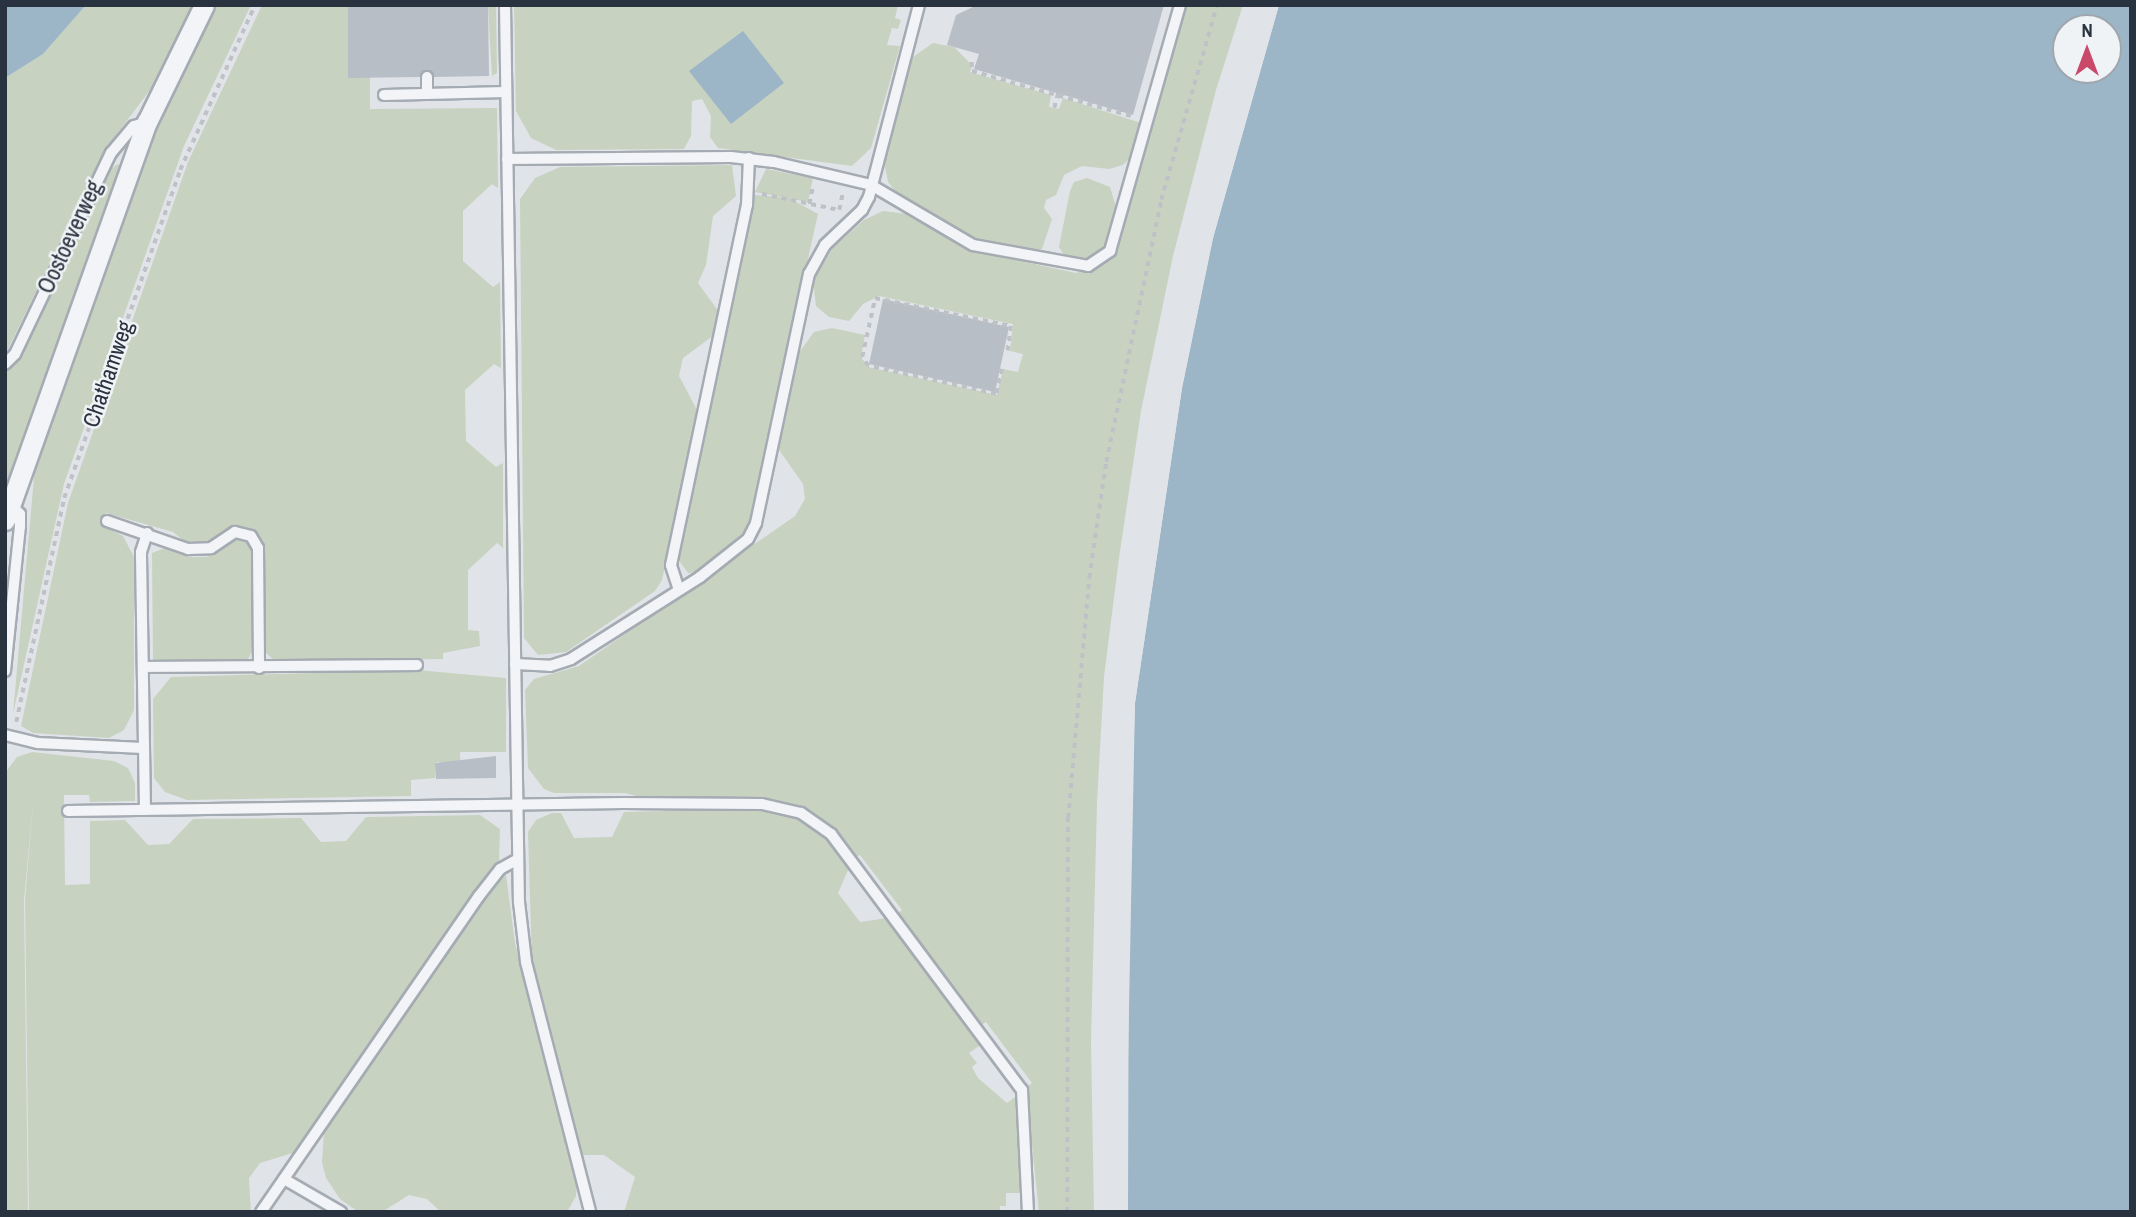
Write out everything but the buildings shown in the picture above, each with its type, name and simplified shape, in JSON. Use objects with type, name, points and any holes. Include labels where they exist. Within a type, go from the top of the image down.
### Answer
[{"type":"street","name":"Chathamweg","points":[[8,512],[147,122],[204,5]]},
{"type":"lane","points":[[505,5],[516,860],[526,962],[586,1210]]},
{"type":"lane","points":[[515,664],[564,662],[737,551],[751,533],[809,274],[825,245],[858,214],[871,185],[919,5]]},
{"type":"lane","points":[[507,159],[750,158],[871,185],[967,243],[1088,266],[1110,251],[1180,5]]},
{"type":"lane","points":[[426,77],[426,94]]},
{"type":"lane","points":[[384,94],[506,92]]},
{"type":"lane","name":"Oostoeverweg","points":[[5,364],[15,354],[111,153],[134,126],[147,122]]},
{"type":"lane","points":[[678,587],[671,565],[746,194],[750,158]]},
{"type":"lane","points":[[5,671],[20,527],[20,514],[8,512]]},
{"type":"lane","points":[[107,521],[188,549],[211,548],[237,532],[253,539],[258,552],[259,668]]},
{"type":"lane","points":[[145,810],[145,667],[141,552],[147,533]]},
{"type":"lane","points":[[145,667],[417,665]]},
{"type":"lane","points":[[8,738],[143,748]]},
{"type":"lane","points":[[68,811],[517,804],[762,804],[789,808],[821,826],[1022,1090],[1028,1212]]},
{"type":"lane","points":[[261,1212],[479,897],[500,869],[516,860]]},
{"type":"lane","points":[[284,1178],[341,1212]]},
{"type":"path","name":"Chathamweg","points":[[8,738],[64,498],[180,170],[255,5]]},
{"type":"path","points":[[1067,1212],[1068,818],[1089,578],[1106,462],[1161,200],[1217,5]]},
{"type":"path","points":[[972,62],[972,71],[1147,120]]},
{"type":"path","points":[[1054,108],[1058,94]]},
{"type":"path","points":[[746,194],[778,194],[858,214]]},
{"type":"path","points":[[1002,369],[996,394],[869,366],[862,357],[875,298],[1011,326],[1008,351]]},
{"type":"green space","points":[[86,5],[193,5],[153,86],[105,150],[5,355],[5,78],[43,54]]},
{"type":"green space","points":[[214,5],[251,5],[184,146],[64,484],[13,714],[35,466],[144,159]]},
{"type":"green space","points":[[262,5],[348,5],[370,77],[370,109],[497,108],[498,188],[492,184],[463,211],[463,261],[493,287],[500,282],[501,368],[494,364],[465,390],[466,441],[496,467],[503,463],[503,548],[497,543],[468,570],[468,630],[479,631],[480,646],[443,653],[443,659],[275,661],[264,651],[264,552],[256,533],[232,527],[208,544],[188,544],[173,532],[106,513],[102,526],[123,536],[134,557],[134,710],[124,730],[109,738],[33,733],[21,726],[68,503],[188,162]]},
{"type":"green space","points":[[488,5],[496,5],[497,73],[492,76]]},
{"type":"green space","points":[[514,5],[898,5],[895,18],[901,20],[898,29],[892,28],[887,45],[900,46],[871,148],[852,166],[718,148],[710,137],[711,116],[702,99],[692,101],[691,136],[684,149],[556,150],[531,138],[516,111]]},
{"type":"green space","points":[[1187,5],[1243,5],[1216,90],[1173,256],[1141,411],[1104,677],[1097,803],[1091,1041],[1094,1212],[1039,1212],[1026,1088],[1032,1083],[986,1022],[981,1025],[897,914],[902,910],[860,855],[854,858],[817,817],[781,802],[660,802],[625,793],[554,793],[544,789],[528,768],[525,690],[534,679],[579,666],[795,516],[805,499],[803,484],[777,447],[798,354],[814,332],[832,328],[865,335],[861,357],[868,367],[997,395],[1003,369],[1018,372],[1023,354],[1010,351],[1013,324],[879,296],[863,304],[849,321],[829,317],[816,306],[813,282],[832,249],[864,220],[883,211],[907,214],[969,250],[1076,273],[1105,264],[1117,249]]},
{"type":"green space","points":[[933,43],[954,47],[972,65],[970,72],[1051,95],[1049,107],[1059,109],[1063,98],[1141,123],[1131,157],[1123,165],[1109,169],[1082,166],[1064,175],[1056,195],[1046,200],[1044,208],[1052,219],[1042,249],[1029,251],[968,237],[898,195],[888,182],[884,161],[913,57]]},
{"type":"green space","points":[[118,164],[120,166],[5,490],[5,372],[22,355],[108,171]]},
{"type":"green space","points":[[732,165],[736,196],[713,216],[706,265],[698,283],[719,312],[714,335],[683,358],[679,376],[698,412],[662,580],[655,591],[566,652],[538,655],[524,638],[520,199],[535,178],[560,167]]},
{"type":"green space","points":[[766,169],[813,178],[808,202],[755,192]]},
{"type":"green space","points":[[1087,178],[1110,187],[1116,207],[1105,246],[1085,261],[1065,257],[1059,247],[1070,191],[1074,182]]},
{"type":"green space","points":[[755,195],[789,198],[818,214],[748,527],[719,558],[697,572],[688,573],[678,559]]},
{"type":"green space","points":[[235,537],[247,539],[253,548],[254,647],[248,659],[153,664],[152,553],[168,547],[189,557],[207,557]]},
{"type":"green space","points":[[417,670],[506,678],[506,752],[460,752],[461,778],[452,762],[436,762],[435,778],[411,780],[411,796],[187,800],[165,792],[154,778],[153,699],[171,677]]},
{"type":"green space","points":[[32,752],[114,761],[128,768],[135,783],[135,801],[90,802],[89,795],[64,795],[65,885],[90,884],[90,821],[125,820],[148,845],[169,844],[193,819],[301,818],[321,842],[346,841],[366,817],[480,815],[500,829],[499,861],[296,1152],[260,1163],[249,1178],[251,1212],[29,1212],[25,899],[34,794],[24,900],[28,1212],[5,1212],[5,773],[17,757]]},
{"type":"green space","points":[[751,809],[791,815],[829,841],[849,868],[838,893],[860,922],[887,918],[982,1044],[969,1053],[977,1063],[972,1067],[978,1078],[1007,1103],[1018,1095],[1023,1193],[1006,1193],[1006,1206],[1000,1206],[1000,1212],[624,1212],[635,1177],[604,1155],[581,1155],[532,963],[528,832],[536,820],[552,813],[561,813],[574,838],[612,837],[624,812]]},
{"type":"green space","points":[[506,875],[515,943],[577,1184],[576,1196],[567,1212],[441,1212],[427,1199],[409,1195],[382,1212],[357,1211],[340,1199],[326,1178],[322,1162],[324,1131],[483,899]]},
{"type":"water","points":[[5,5],[86,5],[43,54],[5,78]]},
{"type":"water","points":[[1279,5],[2131,5],[2131,1212],[1128,1212],[1129,876],[1135,703],[1182,388],[1213,238]]},
{"type":"water","points":[[743,31],[784,83],[731,124],[689,71]]},
{"type":"pier","points":[[1275,5],[1279,5],[1213,238],[1182,388],[1135,703],[1125,1212],[1125,876],[1132,703],[1178,388],[1210,237]]}]
